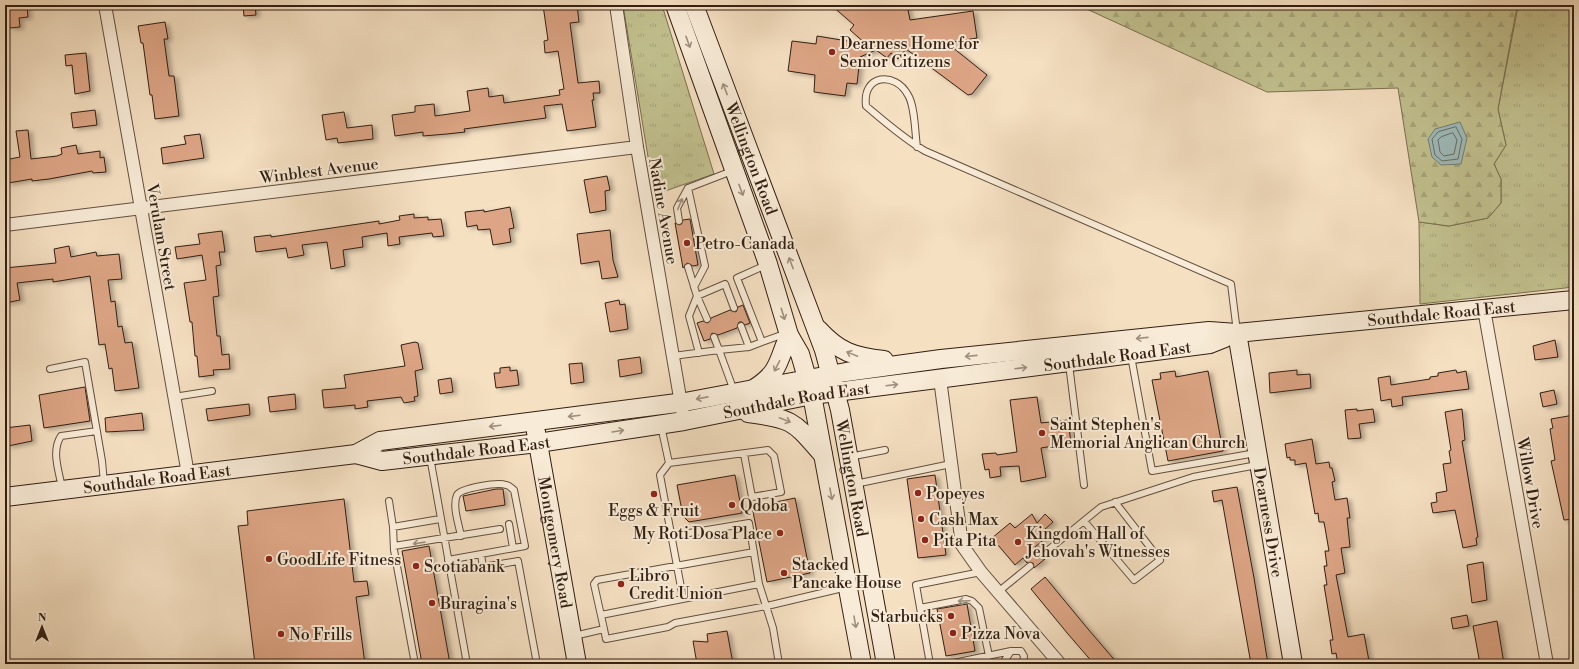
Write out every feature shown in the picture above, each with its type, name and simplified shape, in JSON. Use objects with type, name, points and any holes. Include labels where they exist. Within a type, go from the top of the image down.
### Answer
[{"type":"main road","name":"Wellington Road","points":[[675,5],[768,264],[788,334],[800,354],[809,387],[823,456],[849,587],[862,664]]},
{"type":"main road","name":"Wellington Road","points":[[694,5],[824,350],[848,458],[886,664]]},
{"type":"main road","name":"Southdale Road East","points":[[356,454],[382,461],[538,443],[684,421],[733,411],[809,387],[830,375],[904,364],[1209,331],[1237,333],[1574,300]]},
{"type":"main road","points":[[815,325],[834,345],[848,353],[859,357],[904,364]]},
{"type":"main road","name":"Southdale Road East","points":[[5,496],[356,454],[380,441],[681,402],[754,388],[809,387],[834,392],[1210,344],[1237,333]]},
{"type":"main road","name":"Dearness Drive","points":[[1237,333],[1293,664]]},
{"type":"main road","points":[[754,388],[768,380],[772,375],[780,361],[788,334]]},
{"type":"main road","points":[[733,411],[782,418],[791,422],[799,428],[823,456]]},
{"type":"main road","name":"Montgomery Road","points":[[534,421],[577,664]]},
{"type":"street","name":"Verulam Street","points":[[105,5],[188,474]]},
{"type":"street","name":"Nadine Avenue","points":[[616,5],[637,147],[684,421]]},
{"type":"street","name":"Winblest Avenue","points":[[5,225],[637,147]]},
{"type":"street","name":"Willow Drive","points":[[1484,309],[1547,664]]},
{"type":"street","points":[[940,379],[962,545],[980,572],[1060,664]]},
{"type":"lane","points":[[917,147],[908,95],[893,81],[878,79],[872,82],[866,96],[866,106],[917,147],[1231,284],[1237,333]]},
{"type":"lane","points":[[679,221],[677,208],[688,188],[734,170]]},
{"type":"lane","points":[[688,188],[705,266],[694,287]]},
{"type":"lane","points":[[699,353],[689,316],[697,296],[768,264]]},
{"type":"lane","points":[[688,267],[697,296],[707,319]]},
{"type":"lane","points":[[737,278],[762,342]]},
{"type":"lane","points":[[725,284],[734,308]]},
{"type":"lane","points":[[741,326],[749,347]]},
{"type":"lane","points":[[673,356],[749,347],[788,334]]},
{"type":"lane","points":[[714,337],[734,392]]},
{"type":"lane","points":[[1130,354],[1152,471],[1258,458]]},
{"type":"lane","points":[[50,369],[85,362],[97,431],[104,484]]},
{"type":"lane","points":[[1069,362],[1084,485]]},
{"type":"lane","points":[[174,397],[212,391]]},
{"type":"lane","points":[[661,424],[669,464]]},
{"type":"lane","points":[[62,490],[56,456],[57,443],[61,436],[97,431]]},
{"type":"lane","points":[[683,598],[660,475],[669,464],[768,450],[774,456],[781,492],[752,496],[744,454]]},
{"type":"lane","points":[[848,458],[885,450]]},
{"type":"lane","points":[[430,455],[440,519],[467,664]]},
{"type":"lane","points":[[1042,555],[1101,507],[1193,477],[1258,458]]},
{"type":"lane","points":[[853,484],[951,464]]},
{"type":"lane","points":[[448,560],[525,546],[514,490],[506,485],[499,484],[472,488],[460,492],[457,496],[456,508],[461,536]]},
{"type":"lane","points":[[389,501],[394,546],[415,664]]},
{"type":"lane","points":[[1084,521],[1134,580],[1160,560],[1115,502]]},
{"type":"lane","points":[[393,527],[440,519]]},
{"type":"lane","points":[[671,536],[749,523],[759,584],[767,606],[778,664]]},
{"type":"lane","points":[[509,524],[513,548]]},
{"type":"lane","points":[[394,546],[500,529]]},
{"type":"lane","points":[[754,552],[597,580],[594,584],[606,638],[668,627],[675,623],[767,606],[849,587]]},
{"type":"lane","points":[[481,554],[483,566],[518,561],[537,664]]},
{"type":"lane","points":[[998,592],[1030,566]]},
{"type":"lane","points":[[930,664],[916,585],[980,572]]},
{"type":"lane","points":[[601,615],[759,584]]},
{"type":"lane","points":[[920,608],[966,599],[972,601],[979,608],[989,656]]},
{"type":"lane","points":[[572,636],[604,629]]},
{"type":"lane","points":[[1005,664],[1005,660],[1011,651]]},
{"type":"lane","points":[[949,664],[1011,651],[1021,651],[1024,656],[1023,664]]},
{"type":"green space","points":[[623,5],[662,5],[714,174],[668,190],[654,193]]},
{"type":"green space","points":[[1078,5],[1520,5],[1516,12],[1498,109],[1506,145],[1494,164],[1501,179],[1501,203],[1488,218],[1449,226],[1419,222],[1398,88],[1267,92]]},
{"type":"green space","points":[[1520,5],[1574,5],[1574,287],[1420,304],[1419,222],[1449,226],[1488,218],[1501,203],[1501,179],[1494,164],[1506,145],[1498,109],[1517,12]]},
{"type":"water","points":[[1460,122],[1467,138],[1461,164],[1441,165],[1432,157],[1428,139],[1435,129]]},
{"type":"building","points":[[5,5],[27,5],[28,17],[19,18],[20,27],[10,28],[9,24],[5,24]]},
{"type":"building","points":[[243,5],[255,5],[256,15],[244,16]]},
{"type":"building","points":[[543,5],[577,5],[579,22],[570,23],[578,83],[599,81],[600,93],[593,93],[594,100],[592,100],[596,127],[567,131],[562,104],[544,106],[546,118],[464,129],[465,132],[423,136],[423,132],[395,136],[392,115],[415,112],[415,106],[434,104],[435,116],[470,111],[467,91],[488,88],[489,97],[503,95],[504,103],[560,95],[559,90],[564,89],[558,51],[545,53],[544,41],[548,40]]},
{"type":"building","name":"Dearness Home for Senior Citizens","points":[[831,5],[907,5],[910,20],[973,11],[977,38],[947,43],[987,75],[972,94],[968,95],[906,49],[898,59],[891,53],[887,58],[876,50],[860,57],[857,84],[847,83],[845,96],[814,92],[815,75],[788,71],[792,41],[816,44],[817,36],[866,44],[850,30],[854,25]]},
{"type":"building","points":[[165,22],[168,39],[164,39],[169,76],[174,76],[179,116],[155,119],[143,43],[141,43],[138,26]]},
{"type":"building","points":[[86,53],[90,91],[75,94],[72,65],[66,66],[65,55]]},
{"type":"building","points":[[95,110],[97,125],[73,128],[71,113]]},
{"type":"building","points":[[344,112],[347,128],[372,125],[373,139],[338,143],[337,138],[326,140],[322,115]]},
{"type":"building","points":[[28,130],[31,159],[57,156],[62,154],[61,148],[76,145],[78,154],[100,151],[100,158],[104,157],[106,172],[93,173],[92,171],[49,179],[32,181],[32,179],[8,183],[5,160],[20,157],[16,131]]},
{"type":"building","points":[[200,134],[204,158],[163,164],[161,148],[186,144],[184,136]]},
{"type":"building","points":[[607,176],[610,190],[605,191],[606,210],[590,213],[584,180]]},
{"type":"building","points":[[510,207],[514,228],[509,229],[511,242],[493,245],[490,229],[478,230],[477,225],[467,227],[465,212],[484,210],[484,212]]},
{"type":"building","points":[[414,214],[414,218],[428,217],[428,220],[441,219],[444,236],[433,237],[432,233],[399,237],[400,244],[388,246],[387,233],[362,237],[363,247],[343,250],[345,266],[331,269],[327,242],[302,245],[304,255],[288,258],[286,248],[256,252],[254,237],[271,235],[271,237],[379,221],[379,224],[400,220],[399,216]]},
{"type":"building","name":"Petro-Canada","points":[[690,219],[698,265],[693,266],[687,263],[683,268],[675,223],[680,225],[683,220]]},
{"type":"building","points":[[610,230],[613,260],[618,277],[602,279],[599,261],[581,264],[577,234]]},
{"type":"building","points":[[222,231],[225,252],[219,252],[221,265],[216,266],[219,296],[213,297],[217,336],[220,336],[222,355],[229,354],[230,369],[213,370],[214,375],[199,377],[197,356],[195,356],[192,322],[190,322],[184,283],[206,280],[202,255],[177,259],[175,247],[200,244],[198,234]]},
{"type":"building","points":[[69,246],[71,257],[96,252],[97,256],[119,254],[122,279],[108,280],[111,302],[115,301],[118,327],[122,326],[125,343],[132,342],[139,388],[115,391],[112,368],[109,369],[105,344],[99,345],[90,276],[53,282],[53,279],[17,283],[20,300],[5,303],[5,268],[56,263],[54,249]]},
{"type":"building","points":[[619,300],[620,305],[625,304],[628,329],[610,332],[605,303]]},
{"type":"building","points":[[743,305],[750,323],[745,325],[742,322],[739,322],[737,328],[718,335],[712,333],[710,339],[704,341],[697,323],[703,321],[708,323],[711,318],[730,310],[736,312],[738,307]]},
{"type":"building","points":[[1555,340],[1558,357],[1535,360],[1533,346]]},
{"type":"building","points":[[415,342],[418,343],[423,369],[415,371],[418,396],[414,397],[415,401],[404,403],[401,397],[367,401],[368,407],[355,409],[355,405],[324,408],[322,390],[346,388],[344,375],[405,366],[401,345]]},
{"type":"building","points":[[640,357],[642,373],[620,377],[618,360]]},
{"type":"building","points":[[582,363],[584,382],[571,384],[569,364]]},
{"type":"building","points":[[510,367],[510,371],[517,370],[519,385],[496,388],[494,373],[500,373],[500,368]]},
{"type":"building","points":[[1297,370],[1297,375],[1310,374],[1311,388],[1270,393],[1269,373]]},
{"type":"building","points":[[1456,370],[1457,373],[1466,371],[1469,389],[1402,397],[1403,405],[1392,407],[1391,399],[1381,401],[1378,378],[1390,376],[1391,385],[1430,379],[1430,377],[1438,376],[1438,373]]},
{"type":"building","points":[[1175,371],[1176,377],[1208,371],[1223,451],[1168,461],[1152,380],[1161,379],[1160,373]]},
{"type":"building","points":[[451,378],[453,392],[440,394],[438,380]]},
{"type":"building","points":[[85,387],[90,421],[44,428],[39,395]]},
{"type":"building","points":[[1554,390],[1557,404],[1543,407],[1540,393]]},
{"type":"building","points":[[295,394],[296,409],[270,412],[268,397]]},
{"type":"building","name":"Saint Stephen's Memorial Anglican Church","points":[[1037,397],[1041,423],[1068,420],[1071,443],[1041,448],[1046,477],[1021,482],[1019,466],[1000,467],[1001,476],[990,478],[989,469],[985,470],[982,454],[996,453],[997,455],[1017,452],[1010,400]]},
{"type":"building","points":[[249,404],[250,415],[208,421],[206,409]]},
{"type":"building","points":[[1357,409],[1357,411],[1373,409],[1375,422],[1359,424],[1361,438],[1348,439],[1345,410]]},
{"type":"building","points":[[1462,409],[1465,440],[1462,441],[1478,537],[1476,538],[1477,545],[1463,548],[1455,510],[1433,513],[1431,503],[1437,502],[1436,493],[1447,491],[1443,464],[1451,463],[1449,451],[1451,450],[1445,412]]},
{"type":"building","points":[[142,413],[144,430],[106,432],[105,418]]},
{"type":"building","points":[[1574,415],[1574,519],[1564,520],[1551,461],[1555,460],[1550,429],[1553,428],[1551,419]]},
{"type":"building","points":[[30,425],[32,441],[8,446],[5,428]]},
{"type":"building","points":[[1312,439],[1316,464],[1329,462],[1330,468],[1332,468],[1335,481],[1332,482],[1335,500],[1347,498],[1350,518],[1347,518],[1350,547],[1341,548],[1345,573],[1336,575],[1348,637],[1364,634],[1369,661],[1355,664],[1338,664],[1336,653],[1332,654],[1330,640],[1333,640],[1324,585],[1327,585],[1324,566],[1327,566],[1325,551],[1329,551],[1324,522],[1319,522],[1318,513],[1315,514],[1306,463],[1295,465],[1295,460],[1290,460],[1290,457],[1287,458],[1285,444]]},
{"type":"building","points":[[735,475],[742,513],[689,522],[683,516],[677,485]]},
{"type":"building","points":[[935,475],[946,555],[918,558],[907,479]]},
{"type":"building","points":[[1237,487],[1268,664],[1251,664],[1222,500],[1214,502],[1212,491]]},
{"type":"building","points":[[496,489],[503,489],[505,505],[466,511],[463,496]]},
{"type":"building","points":[[795,498],[810,573],[767,582],[752,507]]},
{"type":"building","points":[[344,499],[354,582],[367,581],[369,595],[356,597],[365,664],[255,664],[238,526],[248,525],[247,511]]},
{"type":"building","name":"Kingdom Hall of Jehovah's Witnesses","points":[[1032,514],[1037,523],[1045,514],[1053,522],[1044,530],[1048,536],[1035,547],[1039,551],[1038,558],[1045,559],[1034,568],[1033,563],[1027,563],[1023,558],[1015,565],[992,538],[1010,523],[1015,528]]},
{"type":"building","points":[[429,546],[450,664],[422,664],[402,551]]},
{"type":"building","points":[[1483,562],[1487,600],[1472,603],[1467,565]]},
{"type":"building","points":[[1045,577],[1118,664],[1094,664],[1068,634],[1031,589]]},
{"type":"building","points":[[967,604],[975,651],[946,656],[937,609]]},
{"type":"building","points":[[1467,615],[1469,626],[1453,629],[1451,618]]},
{"type":"building","points":[[1497,621],[1504,664],[1480,664],[1473,626]]},
{"type":"building","points":[[727,631],[733,664],[697,664],[693,641],[708,642],[707,634]]},
{"type":"place","name":"Dearness Home for Senior Citizens","points":[[832,52]]},
{"type":"place","name":"Petro-Canada","points":[[687,243]]},
{"type":"place","name":"Saint Stephen's Memorial Anglican Church","points":[[1042,433]]},
{"type":"place","name":"Popeyes","points":[[918,493]]},
{"type":"place","name":"Eggs & Fruit","points":[[654,494]]},
{"type":"place","name":"Qdoba","points":[[732,505]]},
{"type":"place","name":"Cash Max","points":[[921,519]]},
{"type":"place","name":"My Roti Dosa Place","points":[[780,533]]},
{"type":"place","name":"Pita Pita","points":[[925,540]]},
{"type":"place","name":"Kingdom Hall of Jehovah's Witnesses","points":[[1018,542]]},
{"type":"place","name":"GoodLife Fitness","points":[[269,559]]},
{"type":"place","name":"Scotiabank","points":[[416,566]]},
{"type":"place","name":"Stacked Pancake House","points":[[784,573]]},
{"type":"place","name":"Libro Credit Union","points":[[621,584]]},
{"type":"place","name":"Buragina's","points":[[432,603]]},
{"type":"place","name":"Starbucks","points":[[951,616]]},
{"type":"place","name":"Pizza Nova","points":[[953,633]]},
{"type":"place","name":"No Frills","points":[[281,634]]}]
